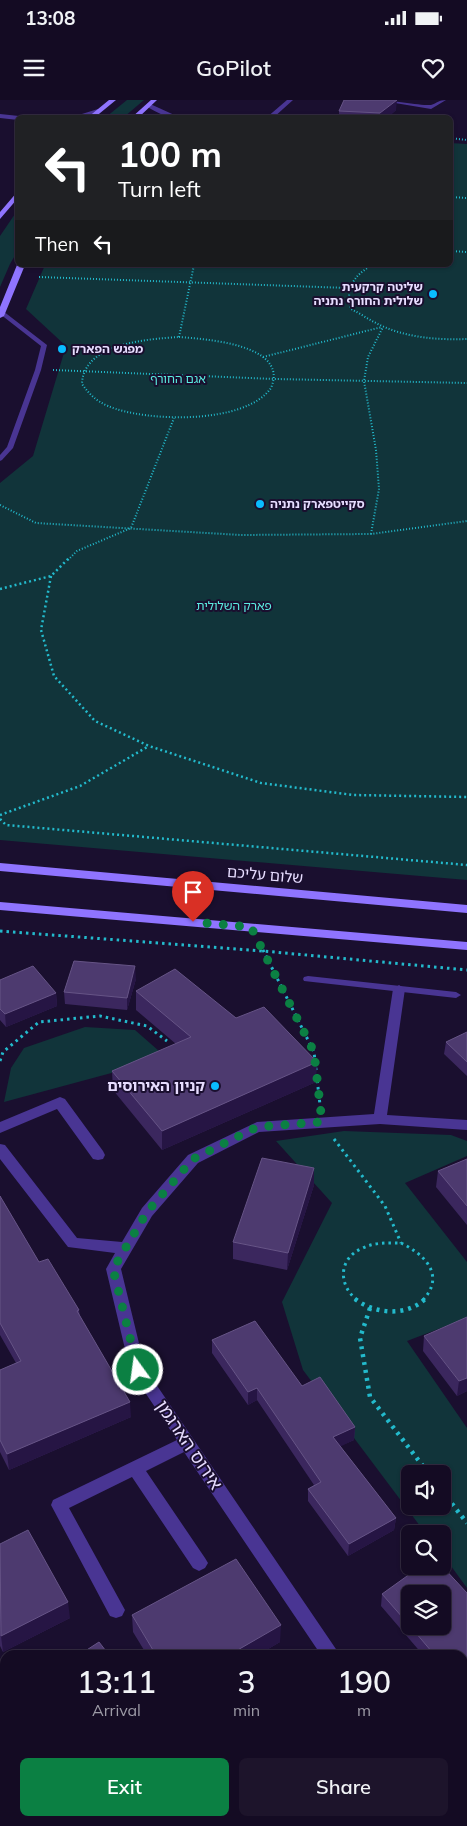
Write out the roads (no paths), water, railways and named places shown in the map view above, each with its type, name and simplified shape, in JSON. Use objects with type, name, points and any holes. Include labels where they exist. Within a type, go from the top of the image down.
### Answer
[{"type":"main road","points":[[93,115],[113,100]]},
{"type":"main road","points":[[137,115],[154,100]]},
{"type":"main road","points":[[0,217],[15,197]]},
{"type":"main road","points":[[1,314],[20,267]]},
{"type":"main road","name":"שלום עליכם","points":[[0,867],[467,910]]},
{"type":"main road","points":[[0,906],[467,946]]},
{"type":"street","points":[[272,115],[290,100]]},
{"type":"street","points":[[380,100],[430,110],[444,100]]},
{"type":"street","points":[[148,105],[169,115]]},
{"type":"street","points":[[83,115],[98,111]]},
{"type":"street","points":[[0,116],[15,118]]},
{"type":"street","points":[[0,122],[15,123]]},
{"type":"street","points":[[380,1119],[399,989]]},
{"type":"street","points":[[0,1128],[60,1102],[98,1155]]},
{"type":"street","name":"אירוס הארגמן","points":[[328,1650],[138,1370],[113,1269],[147,1212],[193,1159],[257,1127],[380,1119],[467,1125]]},
{"type":"street","points":[[0,1149],[73,1243],[126,1248]]},
{"type":"street","points":[[116,1610],[60,1505],[187,1443]]},
{"type":"street","points":[[135,1468],[199,1563]]},
{"type":"lane","points":[[0,460],[10,448],[38,370],[44,345],[1,314]]},
{"type":"lane","points":[[308,979],[456,995]]},
{"type":"place","name":"שליטה קרקעית שלולית החורף נתניה","points":[[433,294]]},
{"type":"place","name":"מפגש הפארק","points":[[62,349]]},
{"type":"place","name":"סקייטפארק נתניה","points":[[260,504]]},
{"type":"place","name":"קניון האירוסים","points":[[215,1086]]},
{"type":"park label","name":"אגם החורף","points":[[178,379]]},
{"type":"park label","name":"פארק השלולית","points":[[234,606]]}]
